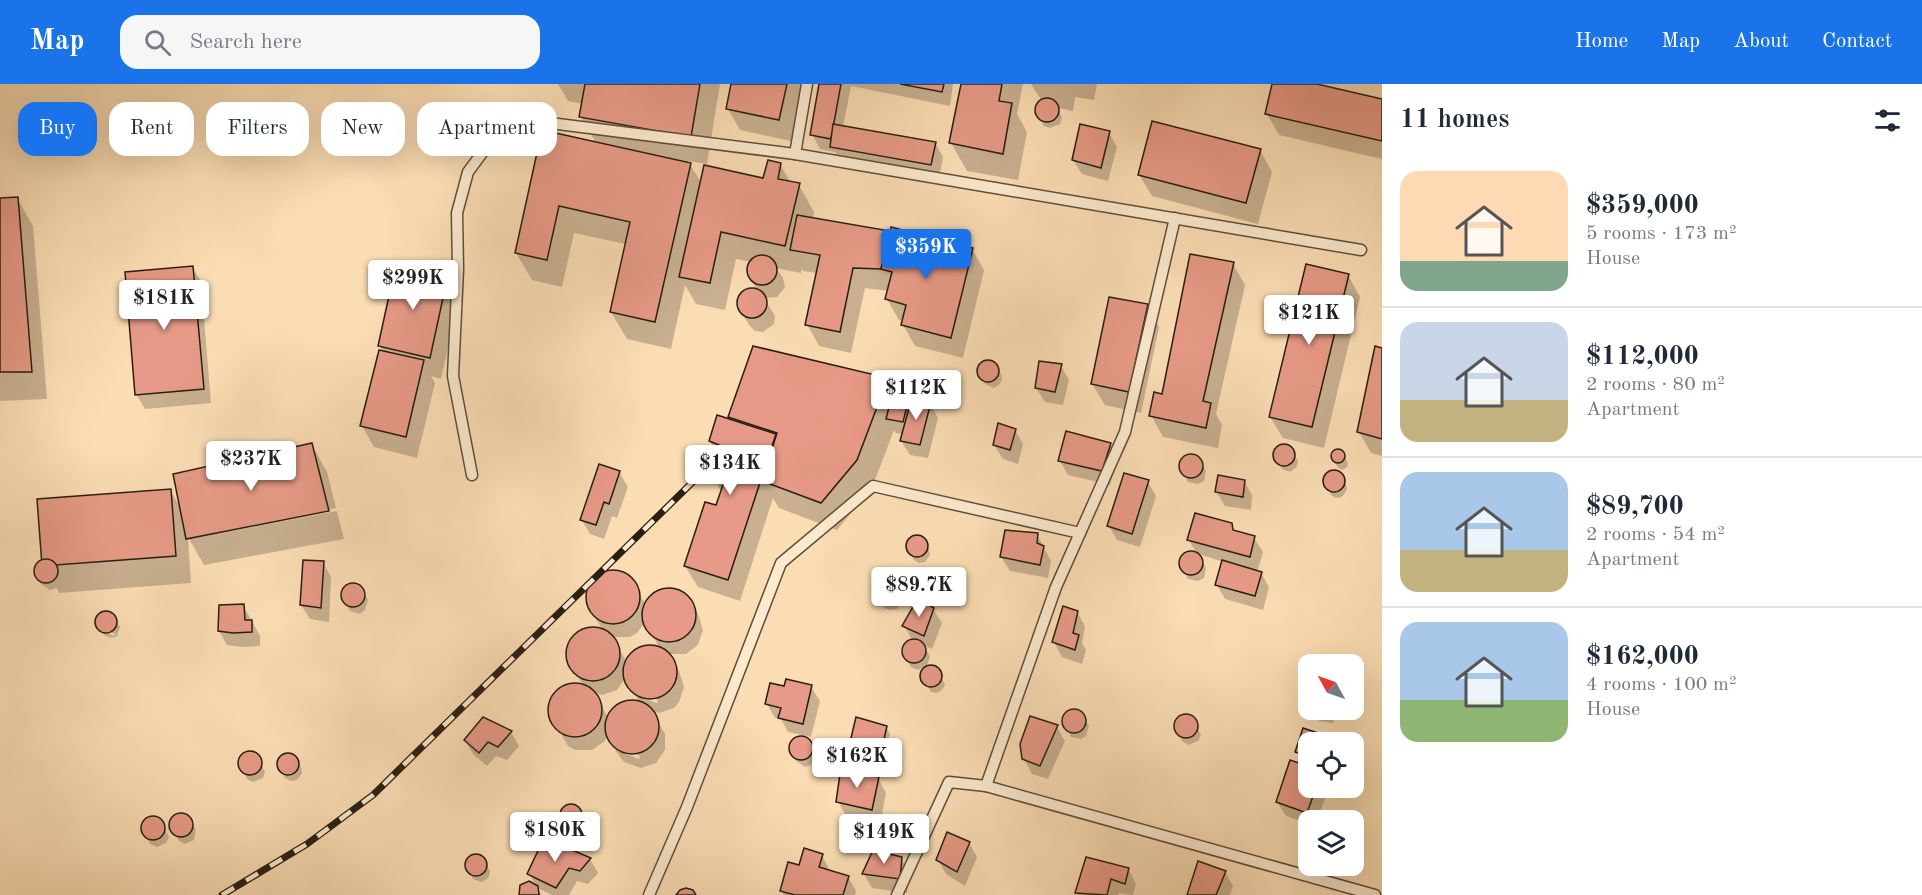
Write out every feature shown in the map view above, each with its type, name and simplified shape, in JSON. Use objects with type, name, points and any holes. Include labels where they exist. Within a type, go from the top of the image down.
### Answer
[{"type":"lane","points":[[795,154],[807,84]]},
{"type":"lane","points":[[472,475],[453,375],[458,213],[468,172],[488,146],[517,129],[550,123],[795,154],[1361,250]]},
{"type":"lane","points":[[986,786],[1056,587],[1125,432],[1175,218]]},
{"type":"lane","points":[[649,895],[687,807],[781,563],[800,547],[873,486],[1080,533]]},
{"type":"lane","points":[[897,895],[949,782],[986,786],[1375,895]]},
{"type":"building","points":[[585,84],[700,84],[691,137],[579,117]]},
{"type":"building","points":[[731,84],[787,84],[779,120],[726,109]]},
{"type":"building","points":[[819,84],[841,84],[831,139],[810,135]]},
{"type":"building","points":[[900,84],[944,84],[942,92]]},
{"type":"building","points":[[961,84],[1002,84],[999,101],[1012,103],[1003,154],[949,143]]},
{"type":"building","points":[[1272,84],[1317,84],[1382,99],[1382,141],[1265,114]]},
{"type":"building","points":[[1047,98],[1056,101],[1059,110],[1056,119],[1047,122],[1038,119],[1035,110],[1038,101]]},
{"type":"building","points":[[1152,121],[1261,149],[1246,203],[1138,175]]},
{"type":"building","points":[[833,124],[936,142],[931,165],[830,147]]},
{"type":"building","points":[[1080,124],[1110,131],[1101,168],[1072,160]]},
{"type":"building","points":[[557,133],[691,163],[655,322],[610,312],[630,222],[559,206],[547,260],[515,253],[536,156],[557,156]]},
{"type":"building","points":[[768,160],[781,163],[778,179],[800,183],[785,246],[721,232],[710,283],[679,277],[704,165],[763,178]]},
{"type":"building","points":[[18,197],[32,372],[0,372],[0,198]]},
{"type":"building","points":[[797,215],[890,231],[881,269],[853,268],[840,332],[805,325],[820,255],[790,250]]},
{"type":"building","points":[[891,227],[973,248],[951,338],[901,325],[906,305],[885,299],[892,272],[881,269]]},
{"type":"building","points":[[1190,254],[1234,262],[1203,401],[1211,403],[1206,428],[1149,416],[1154,392],[1162,394]]},
{"type":"building","points":[[762,255],[773,259],[777,270],[773,281],[762,285],[751,281],[747,270],[751,259]]},
{"type":"building","points":[[396,264],[448,275],[430,358],[378,346]]},
{"type":"building","points":[[1306,264],[1349,274],[1312,427],[1269,417]]},
{"type":"building","points":[[193,266],[204,389],[135,395],[125,272]]},
{"type":"building","points":[[752,288],[763,292],[767,303],[763,314],[752,318],[741,314],[737,303],[741,292]]},
{"type":"building","points":[[1109,297],[1148,304],[1129,392],[1091,384]]},
{"type":"building","points":[[753,346],[888,378],[857,460],[821,503],[762,481],[777,433],[728,417]]},
{"type":"building","points":[[1375,346],[1382,348],[1382,439],[1357,432]]},
{"type":"building","points":[[379,350],[424,360],[406,437],[360,426]]},
{"type":"building","points":[[988,360],[996,363],[999,371],[996,379],[988,382],[980,379],[977,371],[980,363]]},
{"type":"building","points":[[1039,361],[1062,364],[1055,392],[1035,388]]},
{"type":"building","points":[[893,391],[910,394],[903,422],[886,419]]},
{"type":"building","points":[[912,397],[931,402],[920,445],[900,441]]},
{"type":"building","points":[[717,415],[776,434],[728,580],[684,566],[705,502],[716,505],[725,479],[709,474],[719,445],[709,441]]},
{"type":"building","points":[[998,423],[1016,429],[1010,450],[993,445]]},
{"type":"building","points":[[1066,431],[1111,443],[1102,471],[1058,461]]},
{"type":"building","points":[[312,443],[329,511],[186,539],[173,474]]},
{"type":"building","points":[[1284,444],[1292,447],[1295,455],[1292,463],[1284,466],[1276,463],[1273,455],[1276,447]]},
{"type":"building","points":[[1335,449],[1341,449],[1345,456],[1341,463],[1335,463],[1331,459],[1331,453]]},
{"type":"building","points":[[1191,454],[1200,457],[1203,466],[1200,475],[1191,478],[1182,475],[1179,466],[1182,457]]},
{"type":"building","points":[[599,464],[620,471],[609,504],[604,502],[596,525],[580,520]]},
{"type":"building","points":[[1334,470],[1342,473],[1345,481],[1342,489],[1334,492],[1326,489],[1323,481],[1326,473]]},
{"type":"building","points":[[1124,473],[1149,480],[1132,534],[1107,526]]},
{"type":"building","points":[[1218,475],[1245,480],[1243,497],[1215,492]]},
{"type":"building","points":[[171,489],[176,556],[42,566],[37,499]]},
{"type":"building","points":[[1195,513],[1232,523],[1233,530],[1255,536],[1250,557],[1187,540]]},
{"type":"building","points":[[1005,530],[1038,533],[1037,543],[1044,546],[1040,565],[1000,557]]},
{"type":"building","points":[[917,535],[925,538],[928,546],[925,554],[917,557],[909,554],[906,546],[909,538]]},
{"type":"building","points":[[1191,551],[1200,554],[1203,563],[1200,572],[1191,575],[1182,572],[1179,563],[1182,554]]},
{"type":"building","points":[[46,559],[55,562],[58,571],[55,580],[46,583],[37,580],[34,571],[37,562]]},
{"type":"building","points":[[303,560],[324,561],[321,608],[300,605]]},
{"type":"building","points":[[1222,560],[1262,572],[1255,596],[1215,585]]},
{"type":"building","points":[[613,570],[623,572],[632,578],[638,587],[640,597],[638,607],[632,616],[623,622],[613,624],[603,622],[594,616],[588,607],[586,597],[588,587],[594,578],[603,572]]},
{"type":"building","points":[[887,580],[896,583],[899,592],[896,601],[887,604],[878,601],[875,592],[878,583]]},
{"type":"building","points":[[353,583],[362,586],[365,595],[362,604],[353,607],[344,604],[341,595],[344,586]]},
{"type":"building","points":[[669,588],[679,590],[688,596],[694,605],[696,615],[694,625],[688,634],[679,640],[669,642],[659,640],[650,634],[644,625],[642,615],[644,605],[650,596],[659,590]]},
{"type":"building","points":[[918,598],[934,608],[924,636],[902,626]]},
{"type":"building","points":[[244,604],[245,620],[252,620],[252,632],[218,631],[219,605]]},
{"type":"building","points":[[1063,606],[1078,611],[1073,633],[1079,635],[1075,650],[1052,642]]},
{"type":"building","points":[[106,611],[114,614],[117,622],[114,630],[106,633],[98,630],[95,622],[98,614]]},
{"type":"building","points":[[593,627],[603,629],[612,635],[618,644],[620,654],[618,664],[612,673],[603,679],[593,681],[583,679],[574,673],[568,664],[566,654],[568,644],[574,635],[583,629]]},
{"type":"building","points":[[914,639],[923,642],[926,651],[923,660],[914,663],[905,660],[902,651],[905,642]]},
{"type":"building","points":[[650,645],[660,647],[669,653],[675,662],[677,672],[675,682],[669,691],[660,697],[650,699],[640,697],[631,691],[625,682],[623,672],[625,662],[631,653],[640,647]]},
{"type":"building","points":[[931,665],[939,668],[942,676],[939,684],[931,687],[923,684],[920,676],[923,668]]},
{"type":"building","points":[[786,679],[812,685],[803,724],[778,718],[781,708],[765,704],[770,683],[784,686]]},
{"type":"building","points":[[575,683],[585,685],[594,691],[600,700],[602,710],[600,720],[594,729],[585,735],[575,737],[565,735],[556,729],[550,720],[548,710],[550,700],[556,691],[565,685]]},
{"type":"building","points":[[632,700],[642,702],[651,708],[657,717],[659,727],[657,737],[651,746],[642,752],[632,754],[622,752],[613,746],[607,737],[605,727],[607,717],[613,708],[622,702]]},
{"type":"building","points":[[1074,709],[1083,712],[1086,721],[1083,730],[1074,733],[1065,730],[1062,721],[1065,712]]},
{"type":"building","points":[[1186,714],[1195,717],[1198,726],[1195,735],[1186,738],[1177,735],[1174,726],[1177,717]]},
{"type":"building","points":[[1030,716],[1058,725],[1040,766],[1022,759],[1020,744]]},
{"type":"building","points":[[483,717],[512,731],[498,747],[488,742],[479,753],[464,740]]},
{"type":"building","points":[[856,717],[887,726],[882,748],[851,738]]},
{"type":"building","points":[[1303,728],[1315,732],[1302,732]]},
{"type":"building","points":[[801,736],[810,739],[813,748],[810,757],[801,760],[792,757],[789,748],[792,739]]},
{"type":"building","points":[[250,751],[259,754],[262,763],[259,772],[250,775],[241,772],[238,763],[241,754]]},
{"type":"building","points":[[288,753],[296,756],[299,764],[296,772],[288,775],[280,772],[277,764],[280,756]]},
{"type":"building","points":[[1290,760],[1298,763],[1298,798],[1312,798],[1308,810],[1299,810],[1276,802]]},
{"type":"building","points":[[841,767],[879,777],[872,810],[836,802]]},
{"type":"building","points":[[571,804],[579,807],[582,815],[579,823],[571,826],[563,823],[560,815],[563,807]]},
{"type":"building","points":[[181,813],[190,816],[193,825],[190,834],[181,837],[172,834],[169,825],[172,816]]},
{"type":"building","points":[[153,816],[162,819],[165,828],[162,837],[153,840],[144,837],[141,828],[144,819]]},
{"type":"building","points":[[898,816],[906,819],[909,827],[906,835],[898,838],[890,835],[887,827],[890,819]]},
{"type":"building","points":[[947,832],[970,842],[957,872],[936,860]]},
{"type":"building","points":[[544,838],[591,858],[580,871],[569,868],[556,888],[527,874]]},
{"type":"building","points":[[804,848],[823,854],[819,867],[849,876],[843,895],[795,895],[780,891],[788,862],[799,865]]},
{"type":"building","points":[[873,850],[902,857],[900,879],[862,874]]},
{"type":"building","points":[[476,854],[484,857],[487,865],[484,873],[476,876],[468,873],[465,865],[468,857]]},
{"type":"building","points":[[1086,857],[1129,868],[1125,884],[1111,879],[1107,895],[1075,893]]},
{"type":"building","points":[[1198,861],[1226,871],[1216,895],[1187,895]]},
{"type":"building","points":[[529,881],[538,886],[539,895],[519,895],[520,885]]},
{"type":"building","points":[[686,888],[693,890],[696,895],[676,895],[680,890]]},
{"type":"railway","points":[[222,895],[307,844],[373,795],[703,472]]}]
